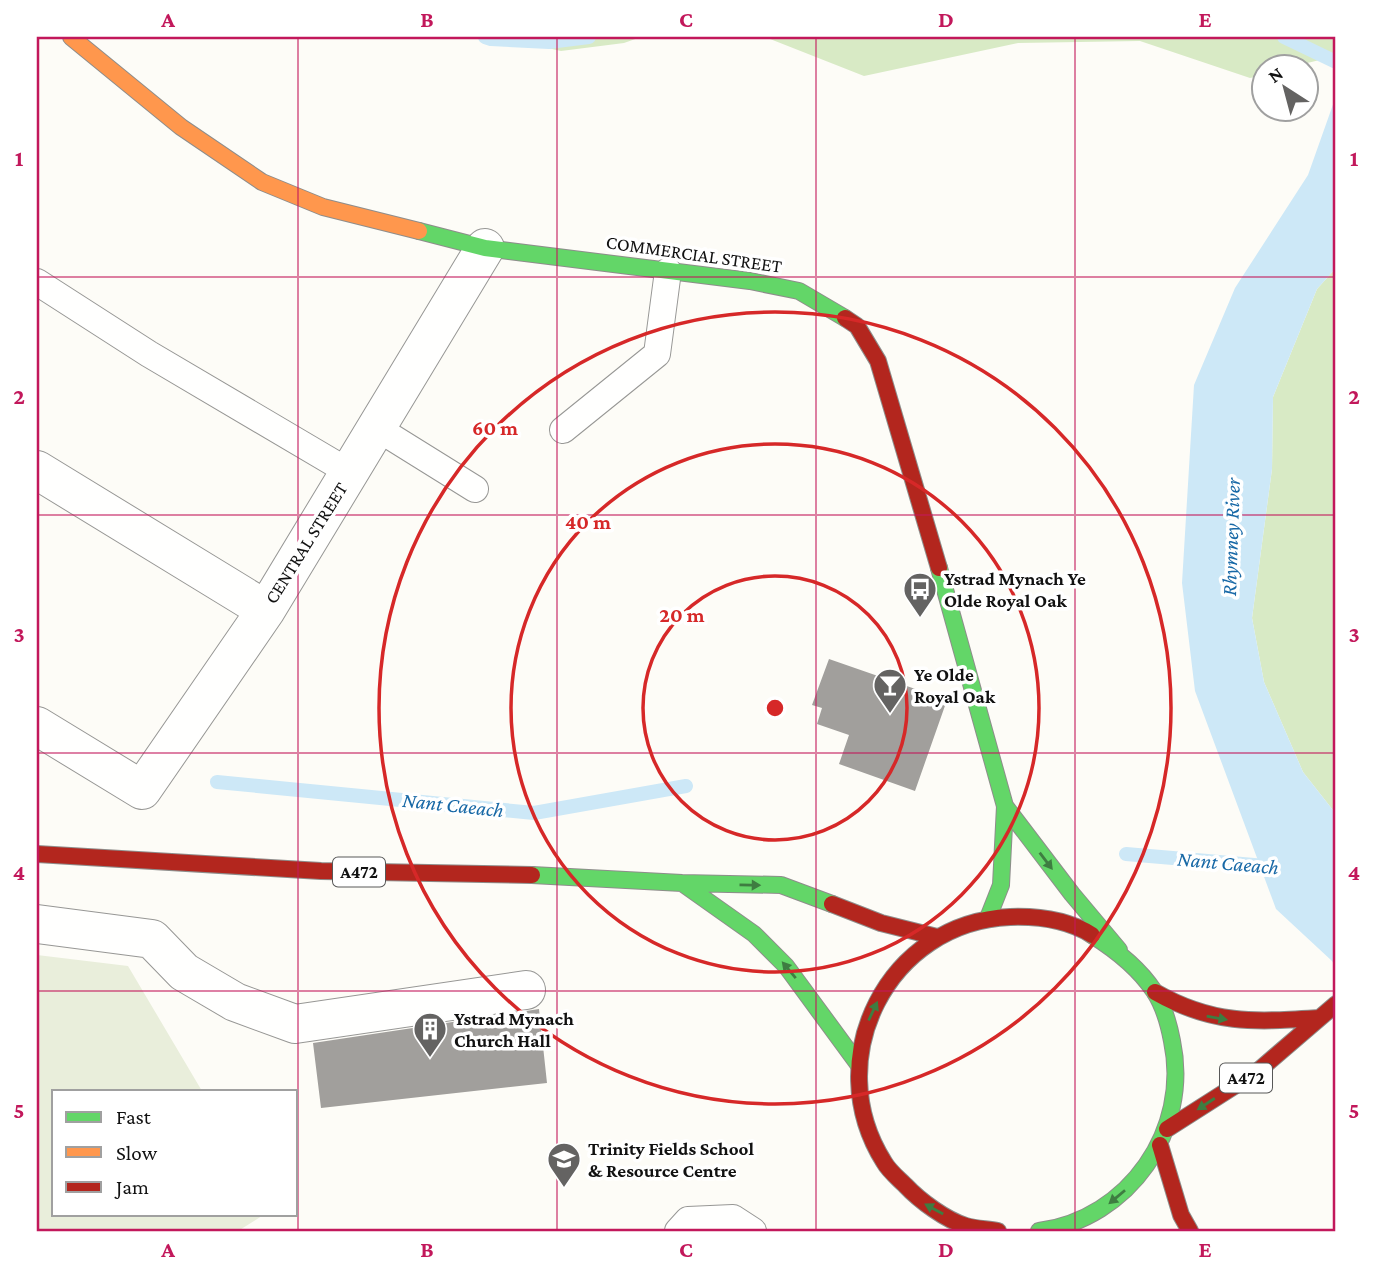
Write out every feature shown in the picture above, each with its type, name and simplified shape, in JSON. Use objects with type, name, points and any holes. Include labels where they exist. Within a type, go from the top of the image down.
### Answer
[{"type":"main road","name":"COMMERCIAL STREET","points":[[71,37],[181,127],[262,182],[323,207],[485,248],[750,281],[799,291],[858,326],[878,361],[923,509],[1005,806],[1001,885],[988,918]]},
{"type":"main road","name":"COMMERCIAL STREET","points":[[1005,806],[1072,894],[1154,992]]},
{"type":"main road","name":"A472","points":[[37,854],[321,871],[496,873],[682,883],[781,885],[881,923],[937,937]]},
{"type":"main road","points":[[682,883],[754,934],[778,958],[807,993],[858,1065]]},
{"type":"main road","points":[[998,1231],[965,1226],[920,1201],[884,1163],[863,1116],[858,1065],[870,1013],[897,970],[937,937],[988,918],[1036,916],[1082,929],[1123,955]]},
{"type":"main road","points":[[1154,992],[1177,1007],[1216,1019],[1260,1022],[1318,1018]]},
{"type":"main road","points":[[1039,1231],[1061,1228],[1101,1210],[1135,1181],[1160,1145],[1167,1129],[1175,1094],[1176,1059],[1169,1025],[1154,992]]},
{"type":"main road","name":"A472","points":[[1167,1129],[1258,1071],[1336,1004]]},
{"type":"main road","points":[[1160,1145],[1181,1215],[1190,1231]]},
{"type":"street","name":"CENTRAL STREET","points":[[37,470],[266,610],[485,248]]},
{"type":"street","points":[[37,726],[142,790],[266,610]]},
{"type":"street","points":[[37,924],[152,939],[184,972],[194,978],[235,1002],[295,1024],[526,990]]},
{"type":"lane","points":[[563,430],[657,355],[668,271]]},
{"type":"lane","points":[[37,282],[149,354],[349,472]]},
{"type":"lane","points":[[377,428],[475,489]]},
{"type":"lane","points":[[678,1231],[688,1220],[733,1218],[753,1231]]},
{"type":"green space","points":[[499,37],[641,37],[624,43],[561,51]]},
{"type":"green space","points":[[765,37],[1336,37],[1336,56],[1320,60],[1320,52],[1250,52],[1250,78],[1140,41],[1018,43],[864,76]]},
{"type":"green space","points":[[1336,268],[1336,814],[1303,772],[1264,682],[1252,618],[1272,469],[1273,397],[1317,289]]},
{"type":"green space","points":[[37,955],[128,966],[201,1090],[52,1090],[52,1216],[262,1216],[238,1231],[37,1231]]},
{"type":"water","name":"Rhymney River","points":[[1336,96],[1336,268],[1317,289],[1273,397],[1272,469],[1252,618],[1264,682],[1303,772],[1336,814],[1336,968],[1332,961],[1276,909],[1195,691],[1182,583],[1194,385],[1235,288],[1308,175]]},
{"type":"building","points":[[829,659],[947,700],[915,791],[839,764],[849,735],[817,724],[822,708],[812,705]]},
{"type":"building","name":"Ystrad Mynach Church Hall","points":[[539,1009],[547,1083],[321,1108],[313,1043]]},
{"type":"waterway","points":[[485,37],[549,42],[589,37]]},
{"type":"waterway","points":[[1284,37],[1336,62]]},
{"type":"waterway","name":"Nant Caeach","points":[[217,782],[534,813],[686,786]]},
{"type":"waterway","name":"Nant Caeach","points":[[1126,854],[1278,867]]},
{"type":"traffic: fast","points":[[419,231],[485,248],[750,281],[799,291],[845,318]]},
{"type":"traffic: fast","points":[[939,568],[1005,806],[1001,885],[988,918]]},
{"type":"traffic: fast","points":[[1005,806],[1119,950]]},
{"type":"traffic: fast","points":[[532,875],[781,885],[832,904]]},
{"type":"traffic: fast","points":[[682,883],[754,934],[786,966],[858,1064]]},
{"type":"traffic: fast","points":[[1039,1231],[1071,1223],[1100,1209],[1126,1189],[1146,1165],[1162,1137],[1172,1107],[1175,1074],[1172,1041],[1161,1003],[1148,982],[1134,967],[1092,935]]},
{"type":"traffic: slow","points":[[71,37],[181,127],[262,182],[323,207],[419,231]]},
{"type":"traffic: jam","points":[[845,318],[857,326],[878,361],[939,568]]},
{"type":"traffic: jam","points":[[37,854],[321,871],[532,875]]},
{"type":"traffic: jam","points":[[832,904],[881,923],[937,937]]},
{"type":"traffic: jam","points":[[998,1231],[966,1226],[942,1215],[918,1197],[886,1165],[866,1122],[859,1081],[863,1041],[877,1003],[899,970],[930,943],[967,925],[1010,917],[1031,917],[1063,922],[1092,935]]},
{"type":"traffic: jam","points":[[1155,992],[1176,1003],[1215,1016],[1254,1020],[1318,1018]]},
{"type":"traffic: jam","points":[[1167,1129],[1258,1071],[1336,1004]]},
{"type":"traffic: jam","points":[[1160,1145],[1181,1215],[1190,1231]]},
{"type":"place","name":"Ystrad Mynach Ye Olde Royal Oak","points":[[920,619]]},
{"type":"place","name":"Ye Olde Royal Oak","points":[[890,715]]},
{"type":"place","name":"Ystrad Mynach Church Hall","points":[[430,1059]]},
{"type":"place","name":"Trinity Fields School & Resource Centre","points":[[564,1189]]}]
